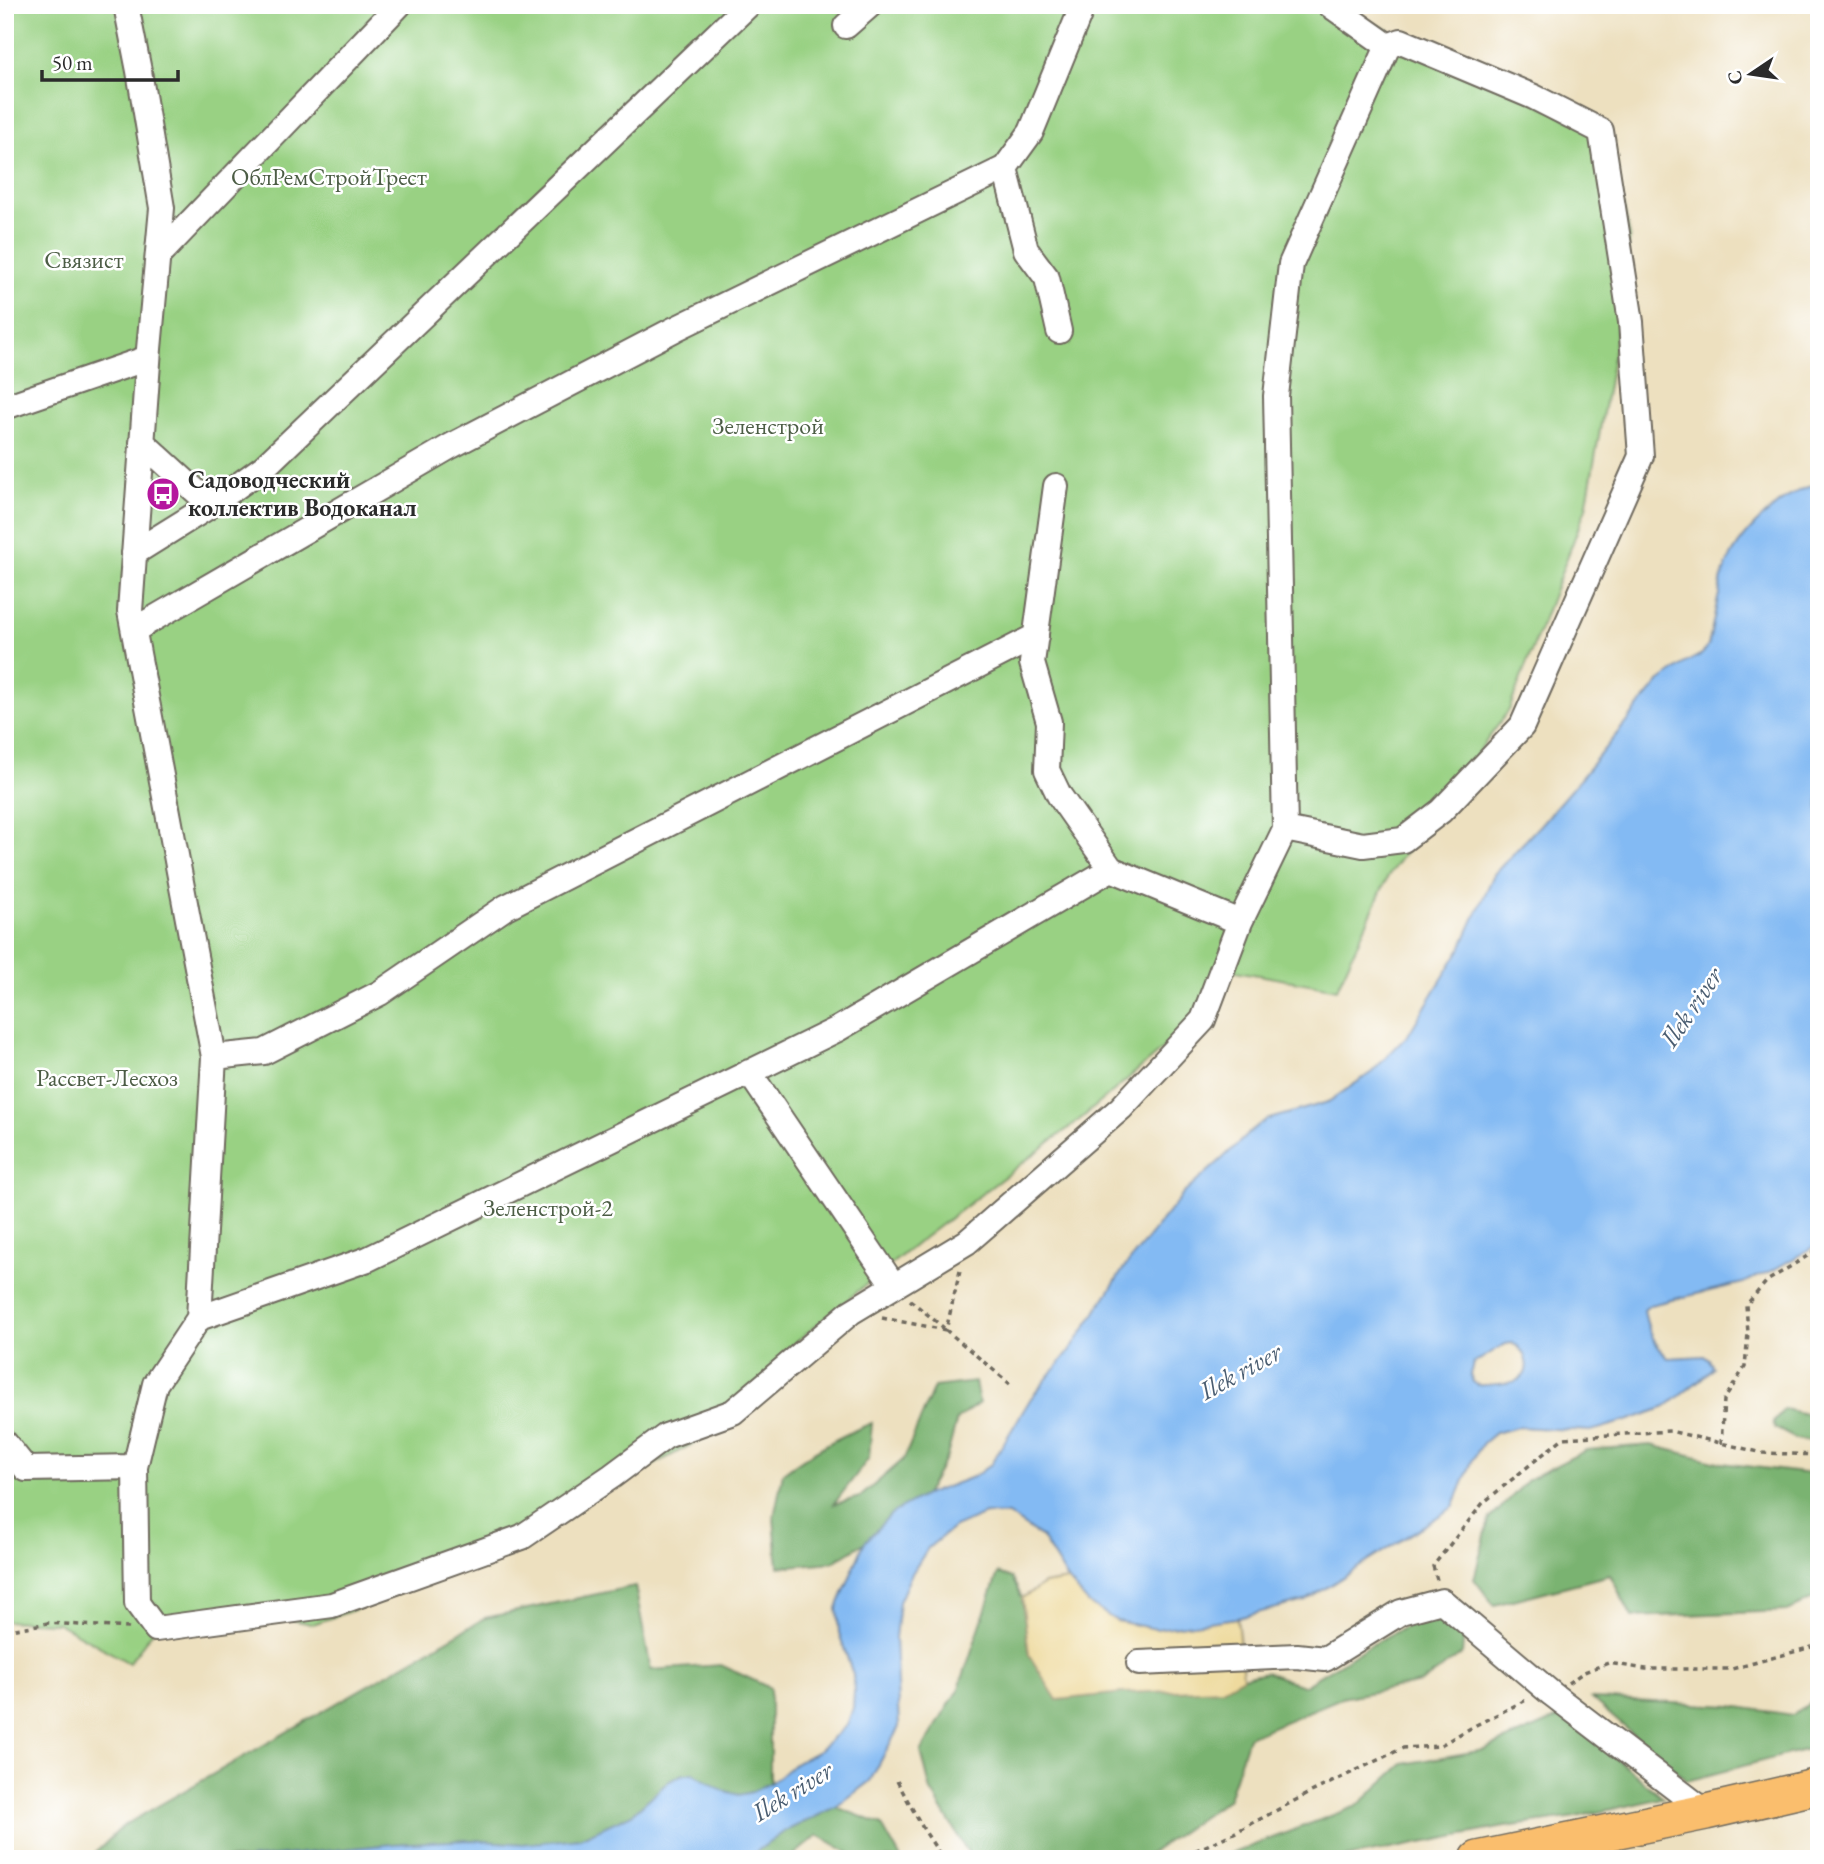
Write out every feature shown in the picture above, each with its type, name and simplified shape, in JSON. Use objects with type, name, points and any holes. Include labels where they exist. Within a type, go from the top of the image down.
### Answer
[{"type":"highway","points":[[1478,1859],[1819,1786]]},
{"type":"lane","points":[[126,5],[162,208],[130,611],[214,1057],[199,1318],[155,1384],[135,1467],[137,1603],[156,1629],[332,1605],[522,1537],[666,1436],[733,1412],[851,1312],[967,1242],[1121,1108],[1203,1020],[1240,922],[1286,830],[1276,396],[1291,264],[1388,46],[1401,41],[1534,97],[1601,131],[1631,322],[1641,456],[1522,726],[1450,802],[1403,840],[1363,845],[1286,830]]},
{"type":"lane","points":[[158,256],[399,5]]},
{"type":"lane","points":[[134,553],[211,505],[264,467],[748,5]]},
{"type":"lane","points":[[846,26],[870,5]]},
{"type":"lane","points":[[134,630],[451,446],[676,329],[1005,168],[1031,132],[1083,5]]},
{"type":"lane","points":[[1331,5],[1388,46]]},
{"type":"lane","points":[[1005,168],[1026,250],[1046,278],[1059,331]]},
{"type":"lane","points":[[5,407],[148,358]]},
{"type":"lane","points":[[142,442],[211,505]]},
{"type":"lane","points":[[1056,486],[1032,663],[1049,722],[1047,770],[1059,795],[1111,869],[1240,922]]},
{"type":"lane","points":[[214,1057],[264,1052],[380,993],[506,907],[1036,636]]},
{"type":"lane","points":[[199,1318],[368,1259],[838,1029],[1111,869]]},
{"type":"lane","points":[[749,1072],[894,1286]]},
{"type":"lane","points":[[5,1443],[26,1469],[135,1467]]},
{"type":"lane","points":[[1139,1663],[1297,1656],[1325,1659],[1401,1612],[1442,1601],[1552,1694],[1706,1812]]},
{"type":"path","points":[[946,1330],[967,1242]]},
{"type":"path","points":[[1721,1444],[1724,1400],[1745,1367],[1748,1333],[1746,1305],[1767,1281],[1817,1250]]},
{"type":"path","points":[[894,1286],[1010,1384]]},
{"type":"path","points":[[851,1312],[946,1330]]},
{"type":"path","points":[[1442,1601],[1433,1566],[1483,1503],[1563,1438],[1670,1431],[1763,1453],[1819,1455]]},
{"type":"path","points":[[5,1631],[48,1623],[156,1629]]},
{"type":"path","points":[[1177,1859],[1403,1748],[1439,1746],[1531,1698],[1552,1694],[1584,1672],[1608,1663],[1646,1669],[1732,1669],[1819,1645]]},
{"type":"path","points":[[897,1781],[943,1859]]},
{"type":"green space","points":[[5,5],[1326,5],[1384,28],[1608,138],[1630,236],[1612,363],[1586,508],[1509,710],[1388,876],[1337,989],[1230,970],[1179,1035],[1083,1117],[917,1243],[796,1342],[725,1426],[617,1485],[371,1604],[313,1624],[226,1608],[162,1619],[129,1663],[58,1623],[5,1621]]},
{"type":"green space","points":[[975,1382],[979,1403],[957,1419],[947,1456],[925,1495],[891,1514],[864,1543],[833,1562],[778,1567],[774,1517],[783,1473],[826,1445],[872,1423],[869,1458],[834,1504],[860,1497],[904,1459],[934,1387]]},
{"type":"green space","points":[[1784,1409],[1819,1417],[1819,1443],[1796,1439],[1775,1428],[1773,1422]]},
{"type":"green space","points":[[1651,1445],[1722,1463],[1802,1473],[1819,1471],[1819,1596],[1788,1611],[1632,1617],[1610,1575],[1494,1605],[1474,1579],[1489,1520],[1529,1479],[1586,1450]]},
{"type":"green space","points":[[998,1573],[1012,1578],[1022,1598],[1029,1655],[1058,1700],[1122,1693],[1222,1689],[1243,1677],[1266,1672],[1303,1686],[1388,1636],[1442,1612],[1464,1634],[1462,1654],[1421,1683],[1341,1698],[1248,1737],[1228,1799],[1142,1859],[972,1859],[931,1791],[921,1752],[959,1688]]},
{"type":"green space","points":[[635,1586],[651,1670],[721,1665],[770,1688],[770,1783],[739,1795],[721,1790],[693,1773],[681,1775],[668,1782],[632,1814],[580,1838],[549,1842],[523,1844],[470,1840],[393,1844],[248,1859],[89,1859],[123,1826],[485,1618]]},
{"type":"green space","points":[[1819,1696],[1819,1746],[1687,1781],[1592,1699],[1731,1706],[1793,1715]]},
{"type":"green space","points":[[1565,1715],[1663,1798],[1576,1817],[1505,1827],[1338,1859],[1217,1859],[1357,1806],[1403,1764],[1484,1750]]},
{"type":"green space","points":[[836,1807],[881,1824],[901,1859],[860,1859],[818,1835],[789,1859],[746,1859],[785,1831]]},
{"type":"sand","points":[[1068,1580],[1088,1603],[1117,1621],[1156,1629],[1237,1618],[1243,1677],[1222,1689],[1122,1693],[1057,1700],[1029,1655],[1022,1598],[1044,1584]]},
{"type":"water","name":"Ilek river","points":[[1819,483],[1819,1244],[1773,1270],[1743,1283],[1650,1305],[1644,1310],[1652,1336],[1668,1358],[1704,1356],[1709,1360],[1713,1367],[1702,1378],[1666,1407],[1591,1431],[1517,1427],[1495,1433],[1483,1443],[1473,1459],[1453,1507],[1305,1601],[1237,1618],[1156,1629],[1117,1621],[1088,1603],[1068,1580],[1042,1538],[1008,1515],[985,1514],[954,1527],[928,1548],[911,1575],[899,1602],[895,1638],[899,1727],[870,1781],[836,1807],[785,1831],[746,1859],[248,1859],[393,1844],[470,1840],[523,1844],[580,1838],[632,1814],[668,1782],[681,1775],[693,1773],[722,1790],[739,1795],[770,1783],[796,1763],[820,1750],[847,1725],[853,1708],[853,1675],[839,1633],[837,1608],[864,1543],[891,1514],[925,1495],[975,1476],[991,1464],[1031,1398],[1072,1348],[1124,1268],[1184,1193],[1266,1120],[1328,1102],[1372,1072],[1408,1035],[1462,946],[1494,874],[1580,779],[1659,682],[1702,654],[1708,646],[1721,580],[1730,558],[1762,518],[1805,488]],"holes":[[[1513,1343],[1526,1361],[1526,1372],[1523,1376],[1501,1384],[1478,1385],[1473,1382],[1470,1374],[1473,1364],[1505,1344]]]},
{"type":"place","name":"Садоводческий коллектив Водоканал","points":[[163,494]]},
{"type":"park label","name":"ОблРемСтройТрест","points":[[329,177]]},
{"type":"park label","name":"Связист","points":[[84,260]]},
{"type":"park label","name":"Зеленстрой","points":[[768,426]]},
{"type":"park label","name":"Рассвет-Лесхоз","points":[[107,1078]]},
{"type":"park label","name":"Зеленстрой-2","points":[[548,1208]]}]
